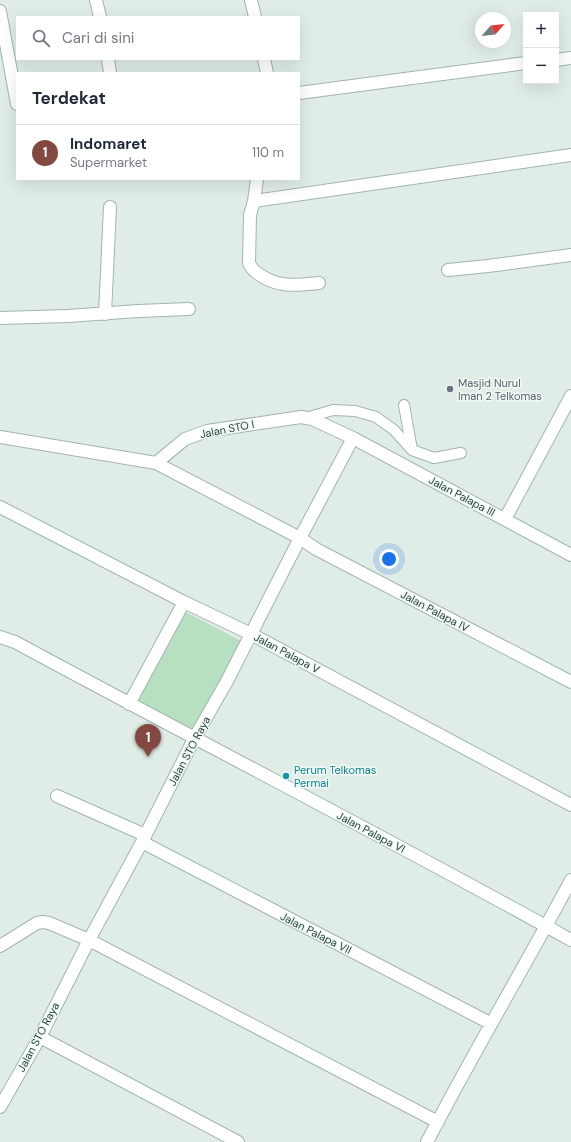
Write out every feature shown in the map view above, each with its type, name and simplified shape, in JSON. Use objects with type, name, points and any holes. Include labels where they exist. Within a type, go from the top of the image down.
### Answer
[{"type":"street","points":[[96,0],[100,16]]},
{"type":"street","points":[[251,0],[255,16]]},
{"type":"street","points":[[0,11],[16,99]]},
{"type":"street","points":[[559,60],[571,58]]},
{"type":"street","points":[[108,60],[110,72]]},
{"type":"street","points":[[264,60],[267,72]]},
{"type":"street","points":[[300,93],[523,64]]},
{"type":"street","points":[[254,201],[571,155]]},
{"type":"street","points":[[257,180],[254,201],[250,215],[249,263],[251,267],[275,283],[288,285],[319,283]]},
{"type":"street","points":[[105,314],[110,207]]},
{"type":"street","points":[[448,270],[571,255]]},
{"type":"street","points":[[0,318],[68,316],[189,309]]},
{"type":"street","points":[[505,519],[571,396]]},
{"type":"street","name":"Jalan STO I","points":[[156,463],[185,439],[207,431],[295,417],[306,418]]},
{"type":"street","points":[[306,418],[353,438]]},
{"type":"street","name":"Jalan Palapa IV","points":[[0,436],[156,463],[300,538],[316,549],[571,682]]},
{"type":"street","name":"Jalan Palapa III","points":[[353,438],[571,555]]},
{"type":"street","name":"Jalan STO Raya","points":[[0,1107],[40,1037],[89,940],[195,738],[226,683],[353,438]]},
{"type":"street","name":"Jalan Palapa V","points":[[0,507],[184,602],[251,634],[571,805]]},
{"type":"street","points":[[129,704],[184,602]]},
{"type":"street","name":"Jalan Palapa VI","points":[[0,636],[15,642],[571,940]]},
{"type":"street","name":"Jalan Palapa VII","points":[[57,796],[143,839],[490,1023]]},
{"type":"street","points":[[427,1142],[490,1023],[547,926],[571,880]]},
{"type":"street","points":[[0,946],[37,923],[49,922],[89,940],[438,1122]]},
{"type":"street","points":[[40,1037],[238,1142]]},
{"type":"lane","points":[[404,405],[412,450]]},
{"type":"lane","points":[[306,418],[332,410],[355,411],[376,417],[394,430],[412,450],[434,458],[460,454]]},
{"type":"green space","points":[[184,611],[241,641],[195,731],[138,701]]},
{"type":"place","name":"Masjid Nurul Iman 2 Telkomas","points":[[450,389]]},
{"type":"place","name":"Indomaret","points":[[148,757]]},
{"type":"place","name":"Perum Telkomas Permai","points":[[286,776]]}]
